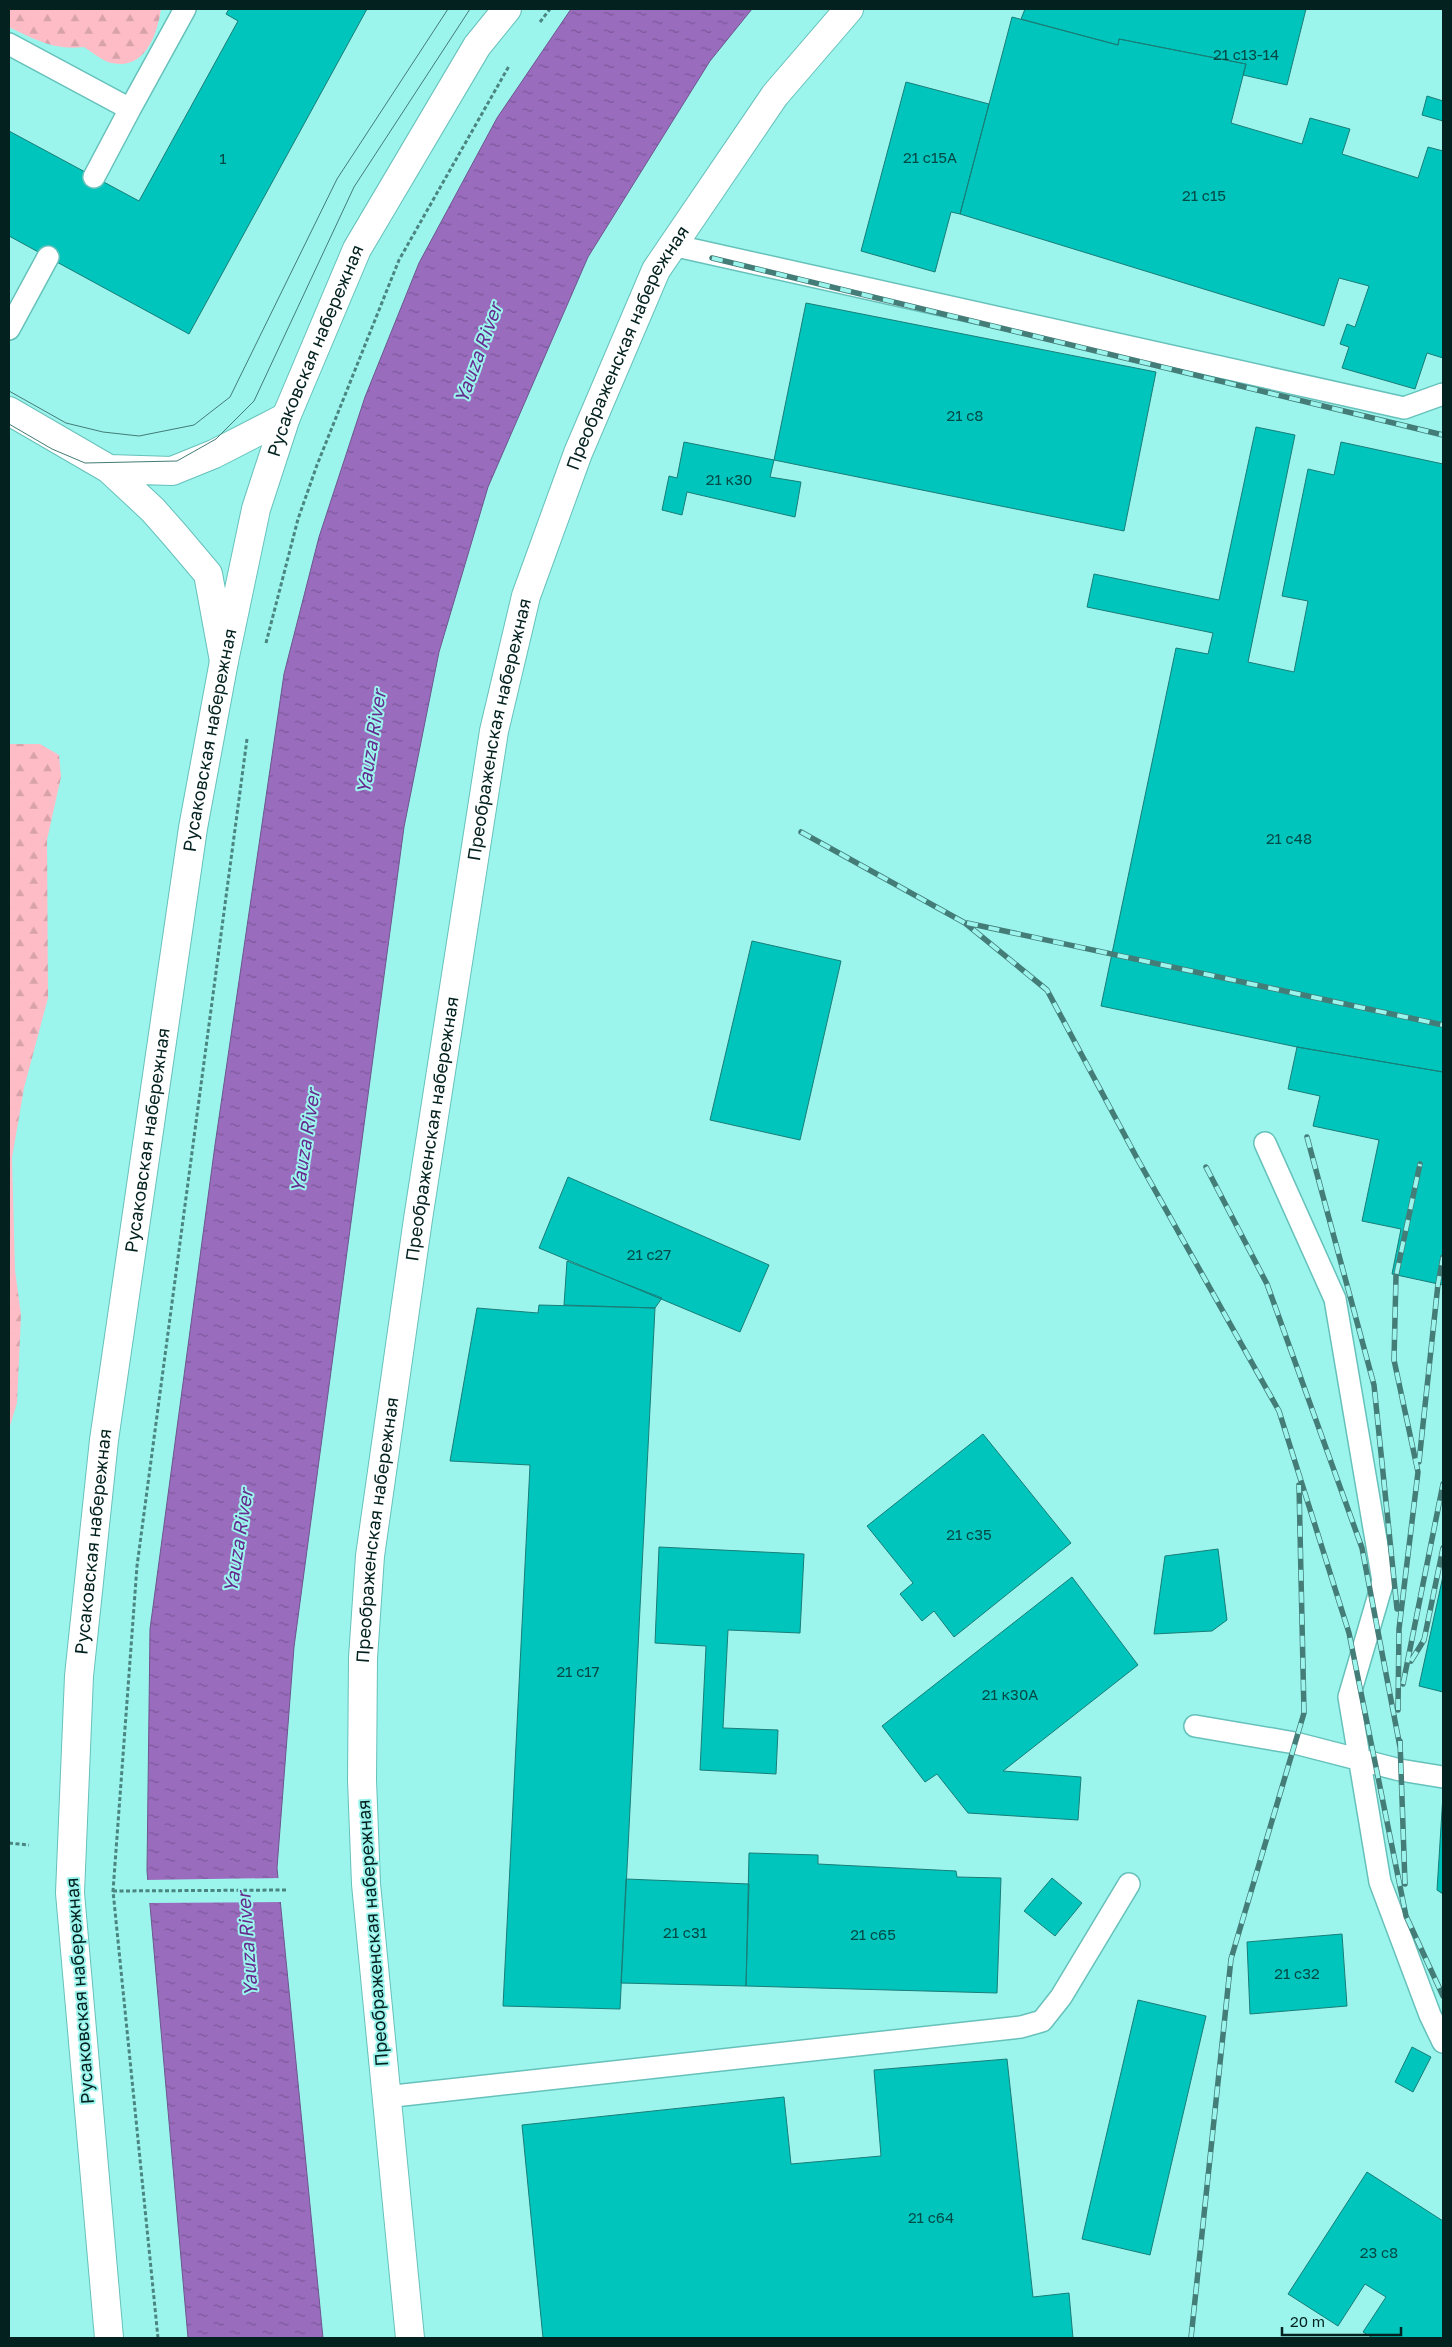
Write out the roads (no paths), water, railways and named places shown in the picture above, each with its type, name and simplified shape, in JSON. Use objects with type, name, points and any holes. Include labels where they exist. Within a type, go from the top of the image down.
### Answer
[{"type":"main road","name":"Русаковская набережная","points":[[109,2338],[70,1893],[79,1676],[104,1440],[193,828],[224,661],[256,509],[286,417],[357,249],[477,46],[507,9]]},
{"type":"main road","name":"Преображенская набережная","points":[[410,2338],[385,2097],[366,1884],[362,1780],[363,1658],[370,1556],[418,1219],[494,731],[526,596],[578,453],[656,270],[775,95],[849,9]]},
{"type":"main road","points":[[9,411],[109,469],[153,510],[208,574],[224,661]]},
{"type":"main road","points":[[109,469],[172,471],[214,454],[286,417]]},
{"type":"lane","points":[[94,177],[185,9]]},
{"type":"lane","points":[[9,44],[130,109]]},
{"type":"lane","points":[[672,245],[1404,408],[1443,394]]},
{"type":"lane","points":[[9,328],[48,257]]},
{"type":"lane","points":[[1265,1143],[1335,1299],[1383,1581],[1349,1697],[1380,1882],[1430,2015],[1443,2042]]},
{"type":"lane","points":[[1195,1726],[1295,1743],[1360,1760],[1443,1776]]},
{"type":"lane","points":[[385,2097],[1021,2027],[1042,2021],[1061,1997],[1129,1884]]},
{"type":"water","name":"Yauza River","points":[[571,9],[752,9],[710,61],[588,257],[488,487],[439,652],[404,827],[294,1647],[277,1868],[323,2338],[188,2338],[147,1871],[150,1629],[215,1145],[284,674],[319,537],[365,397],[419,263],[497,118]]},
{"type":"tram line","points":[[9,391],[66,423],[103,432],[139,436],[194,425],[230,397],[337,179],[448,9]]},
{"type":"tram line","points":[[9,424],[52,449],[85,463],[177,461],[216,439],[254,401],[354,187],[470,9]]},
{"type":"railway","points":[[712,258],[1443,435]]},
{"type":"railway","points":[[801,832],[965,923],[1047,990],[1138,1160],[1279,1411],[1349,1633],[1406,1916],[1443,1996]]},
{"type":"railway","points":[[967,923],[1443,1025]]},
{"type":"railway","points":[[1307,1137],[1374,1385],[1397,1609]]},
{"type":"railway","points":[[1398,1710],[1399,1629],[1418,1472],[1394,1360],[1396,1276],[1420,1164]]},
{"type":"railway","points":[[1206,1167],[1267,1284],[1362,1548],[1400,1747]]},
{"type":"railway","points":[[1419,1462],[1438,1284],[1443,1257]]},
{"type":"railway","points":[[1403,1684],[1443,1484]]},
{"type":"railway","points":[[1191,2338],[1231,1959],[1304,1713],[1299,1485]]},
{"type":"railway","points":[[1411,1661],[1424,1640],[1443,1548]]},
{"type":"railway","points":[[1400,1741],[1405,1884]]}]
